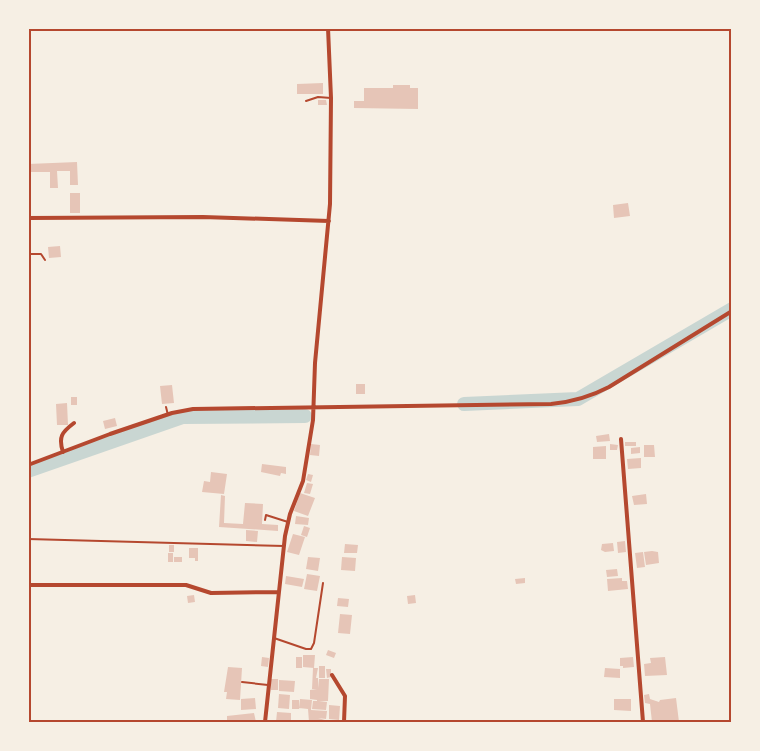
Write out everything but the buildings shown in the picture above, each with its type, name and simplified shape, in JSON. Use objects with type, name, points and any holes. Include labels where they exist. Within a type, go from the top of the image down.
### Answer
[{"type":"street","points":[[265,723],[284,546],[288,522],[304,475],[313,420],[315,363],[329,220],[331,98],[328,28]]},
{"type":"street","points":[[28,218],[203,217],[329,220]]},
{"type":"street","points":[[28,465],[168,415],[193,409],[570,402],[589,397],[609,387],[732,311]]},
{"type":"street","points":[[63,452],[60,437],[62,432],[74,423]]},
{"type":"street","points":[[621,439],[643,723]]},
{"type":"street","points":[[28,585],[186,585],[211,593],[279,592]]},
{"type":"street","points":[[332,675],[345,696],[344,723]]},
{"type":"lane","points":[[306,100],[331,98]]},
{"type":"lane","points":[[28,254],[41,254],[45,260]]},
{"type":"lane","points":[[166,407],[168,415]]},
{"type":"lane","points":[[265,520],[266,515],[288,522]]},
{"type":"lane","points":[[28,539],[284,546]]},
{"type":"lane","points":[[274,638],[311,649],[314,643],[323,583]]},
{"type":"lane","points":[[242,682],[268,685]]},
{"type":"waterway","points":[[464,404],[578,399],[732,309]]},
{"type":"waterway","points":[[28,471],[183,417],[305,416]]}]
